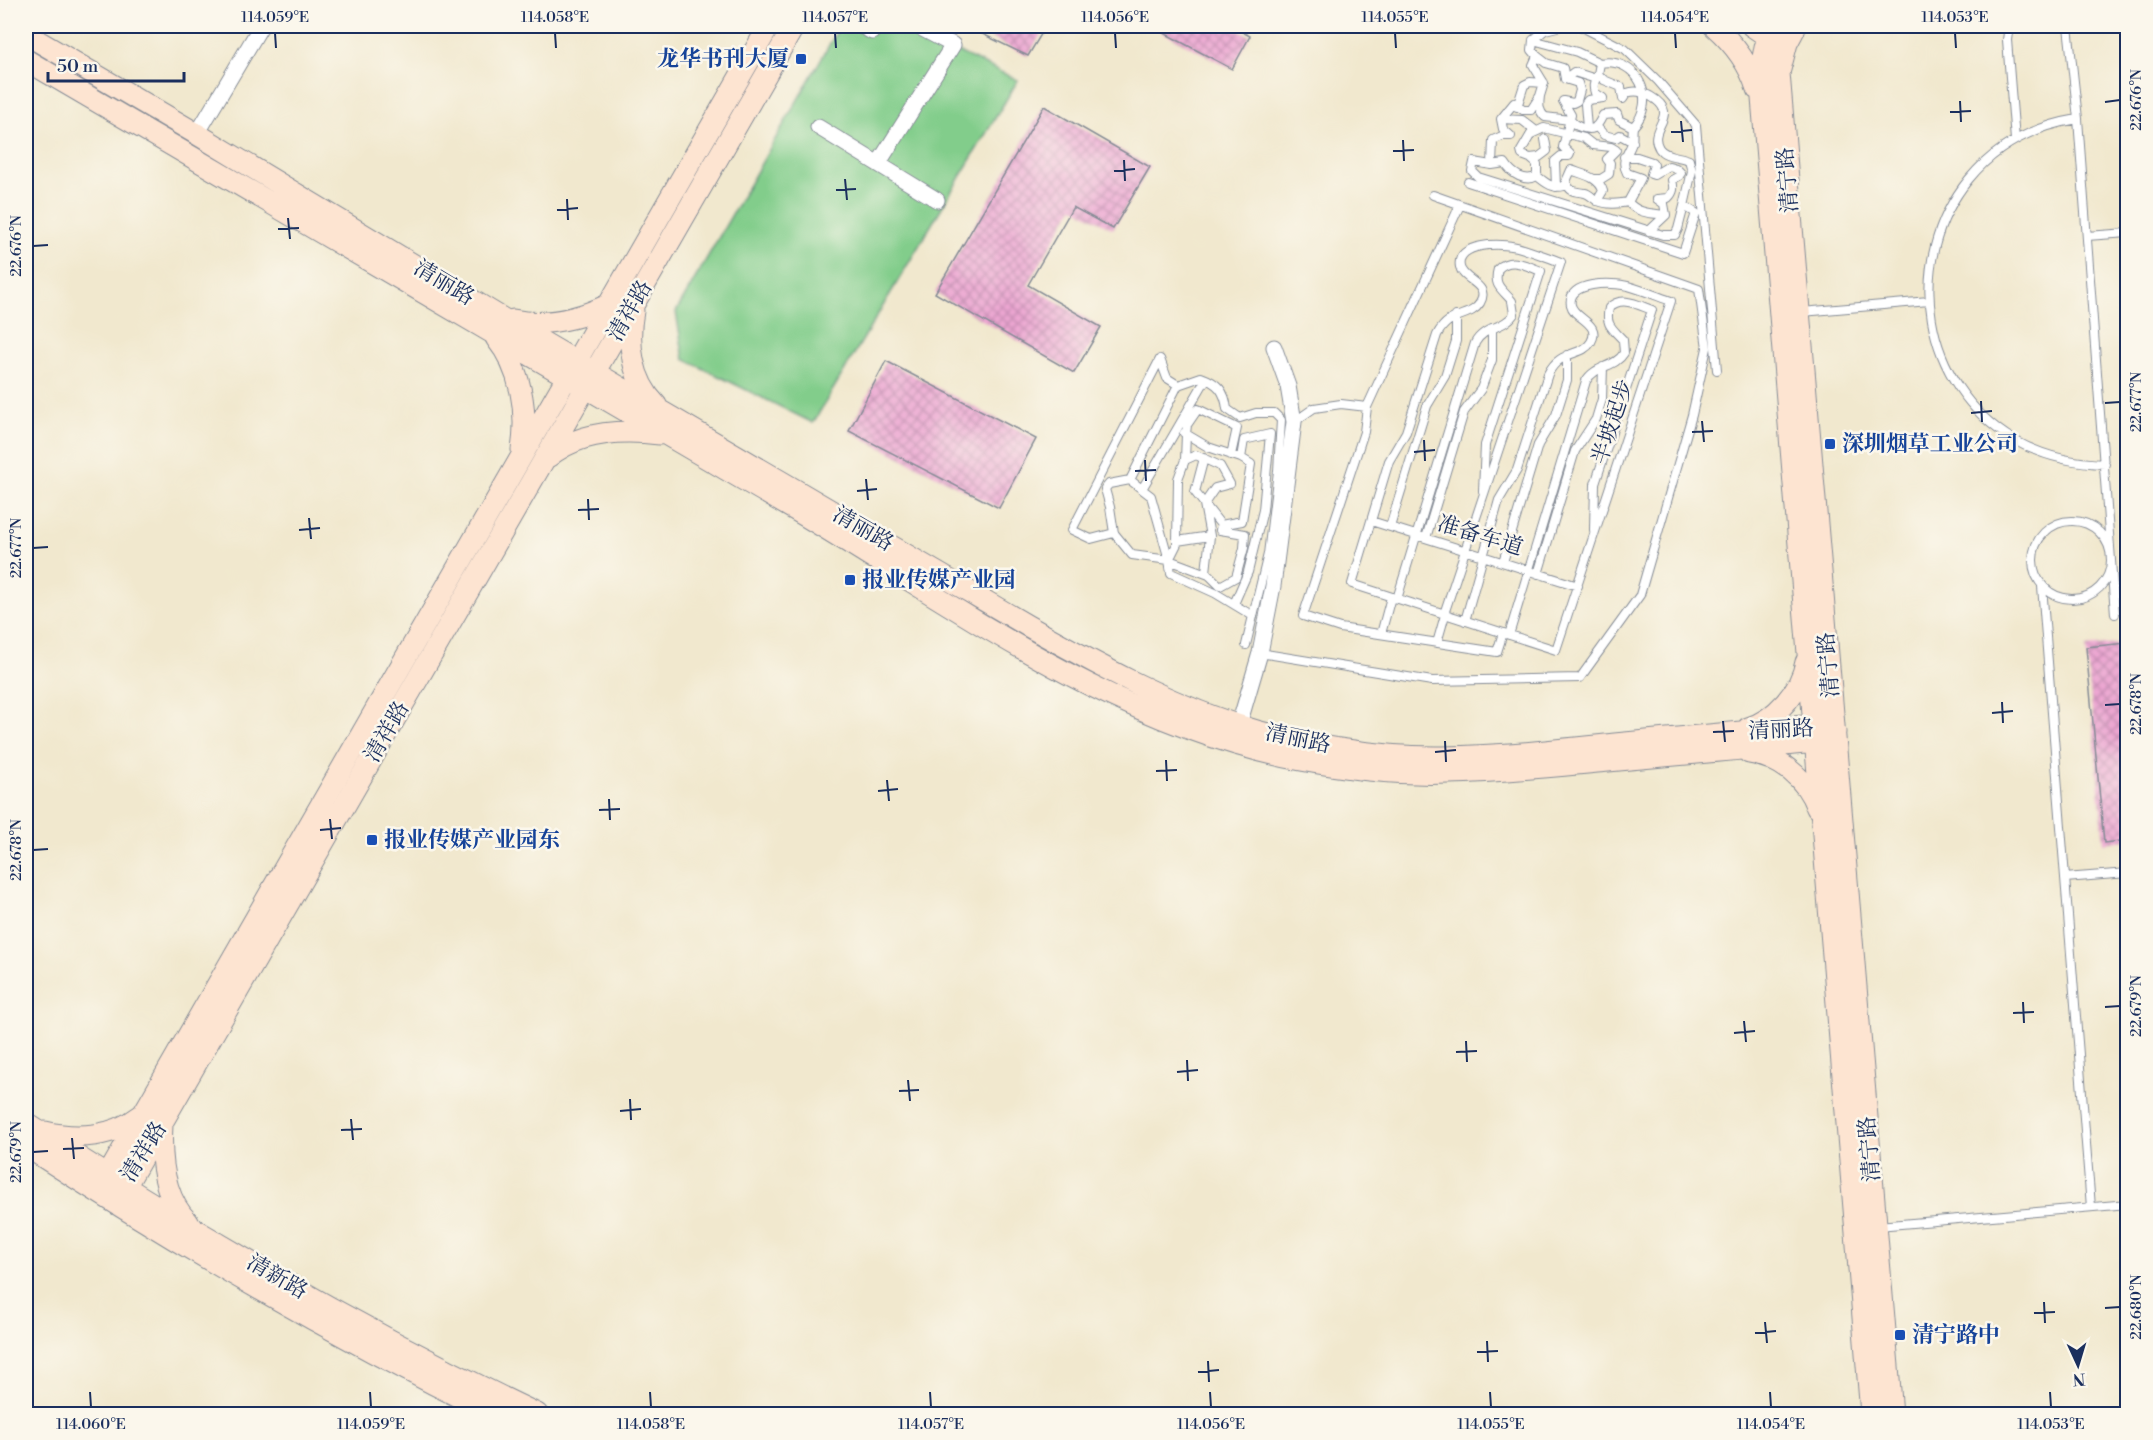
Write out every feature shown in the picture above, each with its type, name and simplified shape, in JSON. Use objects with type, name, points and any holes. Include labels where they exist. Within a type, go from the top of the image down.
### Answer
[{"type":"street","points":[[197,135],[261,26]]},
{"type":"street","name":"清祥路","points":[[106,1197],[153,1118],[521,457],[769,26]]},
{"type":"street","name":"清祥路","points":[[153,1118],[543,462],[794,26]]},
{"type":"street","points":[[878,164],[953,45],[916,26]]},
{"type":"street","points":[[1715,26],[1749,43],[1770,37]]},
{"type":"street","points":[[1715,26],[1748,66],[1762,107]]},
{"type":"street","name":"清宁路","points":[[1770,37],[1797,26]]},
{"type":"street","name":"清丽路","points":[[26,34],[197,135],[496,325]]},
{"type":"street","name":"清宁路","points":[[1770,37],[1760,74],[1762,107],[1790,313],[1835,732],[1866,1226],[1871,1414]]},
{"type":"street","name":"清宁路","points":[[1770,37],[1779,73],[1808,650],[1822,822],[1866,1226],[1892,1414]]},
{"type":"street","name":"清丽路","points":[[26,60],[496,325],[666,424],[812,520],[1016,644],[1099,690],[1175,724],[1236,735],[1300,760],[1385,771],[1447,774],[1521,769],[1734,741],[1835,732]]},
{"type":"street","points":[[818,127],[938,200]]},
{"type":"street","points":[[543,462],[558,449],[574,440],[616,431],[640,431],[666,424],[641,382],[634,363],[630,344],[630,324],[635,302]]},
{"type":"street","points":[[521,457],[525,434],[521,390],[496,325],[566,321],[587,315],[608,305]]},
{"type":"street","points":[[1236,735],[1260,653],[1273,586],[1294,422],[1288,386],[1274,347]]},
{"type":"street","points":[[1734,741],[1784,704],[1804,673],[1808,650]]},
{"type":"street","points":[[1734,741],[1784,765],[1802,781],[1813,797],[1822,822]]},
{"type":"street","points":[[29,1133],[97,1135],[153,1118],[172,1200],[183,1217],[197,1231]]},
{"type":"street","name":"清新路","points":[[29,1133],[117,1181],[197,1231],[370,1330],[537,1414]]},
{"type":"street","name":"清新路","points":[[29,1133],[106,1197],[180,1244],[342,1336],[492,1414]]},
{"type":"lane","points":[[1565,79],[1563,68],[1546,63],[1532,50],[1533,40],[1545,30],[1561,26],[1580,26],[1625,49],[1658,81],[1696,125],[1717,370]]},
{"type":"lane","points":[[2009,26],[2007,40],[2015,140]]},
{"type":"lane","points":[[2068,26],[2078,119],[2115,614]]},
{"type":"lane","points":[[1533,40],[1577,52],[1600,63],[1610,61],[1635,72],[1641,80],[1643,93],[1639,120],[1633,127],[1633,141],[1624,157],[1627,173],[1641,178],[1628,202]]},
{"type":"lane","points":[[1537,56],[1533,65],[1544,83],[1538,106],[1545,117],[1570,120],[1574,125],[1587,128],[1596,126],[1603,115],[1610,113],[1617,114],[1619,120],[1633,127]]},
{"type":"lane","points":[[1587,128],[1585,104],[1588,100],[1603,98],[1595,93],[1593,82],[1600,63]]},
{"type":"lane","points":[[1537,176],[1532,179],[1521,177],[1509,170],[1505,163],[1492,165],[1474,162],[1472,171],[1478,177],[1663,235],[1675,235],[1678,229],[1692,171],[1689,160],[1664,154],[1659,149],[1657,133],[1665,116],[1664,108],[1658,101],[1643,93],[1633,91],[1623,99],[1621,87],[1597,76],[1574,72],[1565,79]]},
{"type":"lane","points":[[1556,187],[1555,160],[1570,154],[1563,147],[1570,120],[1570,110],[1563,101],[1573,104],[1577,101],[1580,90],[1578,83],[1565,79]]},
{"type":"lane","points":[[1517,107],[1524,86],[1530,82],[1544,83]]},
{"type":"lane","points":[[1501,119],[1514,103],[1523,110],[1532,110],[1540,96]]},
{"type":"lane","points":[[1501,119],[1521,120],[1536,131]]},
{"type":"lane","points":[[1492,165],[1493,140],[1502,136],[1511,136],[1503,129],[1501,119]]},
{"type":"lane","points":[[2078,119],[2058,122],[2015,140],[1993,155],[1960,190],[1936,238],[1930,265],[1929,301],[1932,325],[1940,354],[1957,386],[1981,414],[2015,441],[2046,455],[2066,460],[2105,464]]},
{"type":"lane","points":[[1596,126],[1604,135],[1616,138],[1620,135],[1633,141]]},
{"type":"lane","points":[[1537,176],[1537,164],[1522,155],[1521,151],[1531,134],[1544,128],[1584,138],[1593,145],[1611,147],[1616,150],[1607,159],[1611,163],[1609,174],[1601,179],[1594,179]]},
{"type":"lane","points":[[1530,158],[1539,157],[1547,151],[1545,139]]},
{"type":"lane","points":[[1624,157],[1637,157],[1652,162],[1654,165],[1651,174],[1654,175],[1669,166],[1681,172],[1672,180],[1674,187],[1672,194],[1668,198],[1658,199],[1664,204],[1666,215]]},
{"type":"lane","points":[[1537,176],[1550,186],[1556,187],[1564,186],[1571,170],[1594,179],[1601,184],[1603,191],[1597,201]]},
{"type":"lane","points":[[1468,182],[1683,253],[1696,213],[1684,206]]},
{"type":"lane","points":[[1566,182],[1573,192],[1587,193],[1597,201],[1618,204],[1628,202]]},
{"type":"lane","points":[[1260,653],[1432,681],[1580,678],[1640,594],[1692,415],[1707,348],[1699,289],[1433,195]]},
{"type":"lane","points":[[1628,202],[1634,209],[1642,212],[1666,215]]},
{"type":"lane","points":[[1460,205],[1367,407],[1364,432],[1303,616],[1340,627],[1497,652],[1506,634],[1528,571],[1586,381],[1590,375],[1603,367]]},
{"type":"lane","points":[[1649,231],[1666,215]]},
{"type":"lane","points":[[2087,236],[2127,233]]},
{"type":"lane","points":[[1437,643],[1445,614],[1465,551],[1561,262],[1515,246],[1476,247],[1463,254],[1460,268],[1463,274],[1478,284],[1482,297],[1473,310],[1456,316],[1442,326],[1437,335],[1406,432],[1389,462],[1352,584],[1394,598],[1445,614],[1506,634]]},
{"type":"lane","points":[[1380,634],[1416,535],[1475,343],[1479,336],[1492,328],[1505,324],[1514,314],[1512,301],[1496,283],[1498,269],[1510,262],[1519,263],[1541,271],[1485,446],[1483,498]]},
{"type":"lane","name":"半坡起步","points":[[1506,634],[1556,650],[1671,301],[1626,285],[1579,288],[1573,293],[1571,307],[1589,323],[1593,336],[1584,349],[1567,355]]},
{"type":"lane","name":"半坡起步","points":[[1594,537],[1595,484],[1652,310],[1620,301],[1609,308],[1607,322],[1609,327],[1623,339],[1624,353],[1616,362],[1603,367]]},
{"type":"lane","points":[[1790,313],[1929,301]]},
{"type":"lane","points":[[1390,527],[1427,406],[1445,376],[1456,341],[1456,316]]},
{"type":"lane","points":[[1426,538],[1464,412],[1481,389],[1492,360],[1492,328]]},
{"type":"lane","points":[[1465,621],[1499,500],[1517,470],[1552,365],[1567,355]]},
{"type":"lane","points":[[1503,562],[1538,445],[1556,414],[1567,380],[1567,355]]},
{"type":"lane","points":[[1114,533],[1091,539],[1072,530],[1160,359],[1167,378],[1178,385]]},
{"type":"lane","points":[[1538,574],[1575,451],[1596,419],[1602,399],[1603,367]]},
{"type":"lane","points":[[1130,480],[1178,385],[1201,376],[1212,381],[1226,395],[1227,409],[1240,418]]},
{"type":"lane","points":[[1142,489],[1206,379]]},
{"type":"lane","points":[[1294,422],[1314,408],[1341,404],[1367,407]]},
{"type":"lane","points":[[1169,560],[1177,541],[1178,479],[1185,460],[1187,425],[1198,409],[1237,428]]},
{"type":"lane","points":[[1240,418],[1256,413],[1274,413],[1281,420],[1278,471],[1268,554],[1245,645]]},
{"type":"lane","points":[[1231,455],[1240,418]]},
{"type":"lane","points":[[1176,431],[1251,464],[1242,521],[1221,525]]},
{"type":"lane","points":[[1234,604],[1248,572],[1263,510],[1270,434],[1244,440],[1240,458]]},
{"type":"lane","points":[[1185,460],[1196,455],[1204,458],[1220,466],[1230,484],[1215,488],[1204,504],[1210,536],[1206,572],[1220,586],[1236,577],[1244,548],[1245,534],[1220,530],[1221,525],[1204,504],[1195,492],[1204,458]]},
{"type":"lane","points":[[1209,575],[1169,560],[1132,555],[1114,533],[1105,489],[1109,484],[1130,480],[1151,496],[1169,560],[1171,573],[1215,593],[1253,616]]},
{"type":"lane","name":"准备车道","points":[[1371,521],[1578,586]]},
{"type":"lane","points":[[2074,521],[2086,524],[2096,529],[2107,541],[2111,556],[2109,576],[2102,586],[2086,597],[2075,600],[2064,599],[2049,593],[2042,586],[2033,569],[2032,556],[2042,534],[2056,524],[2074,521]]},
{"type":"lane","points":[[1177,541],[1210,536]]},
{"type":"lane","points":[[2042,586],[2091,1207]]},
{"type":"lane","points":[[2065,878],[2127,873]]},
{"type":"lane","points":[[1866,1226],[2127,1204]]},
{"type":"green space","points":[[840,26],[903,26],[1018,80],[813,423],[684,359],[676,312]]},
{"type":"building","points":[[966,26],[1046,26],[1028,56]]},
{"type":"building","points":[[1151,26],[1231,26],[1250,36],[1232,69]]},
{"type":"building","points":[[1044,106],[1150,167],[1113,229],[1073,207],[1028,285],[1101,327],[1074,373],[935,293]]},
{"type":"building","points":[[886,361],[1036,439],[999,508],[849,431]]},
{"type":"building","points":[[2127,643],[2127,840],[2104,843],[2086,647]]},
{"type":"place","name":"龙华书刊大厦","points":[[801,59]]},
{"type":"place","name":"深圳烟草工业公司","points":[[1830,444]]},
{"type":"place","name":"报业传媒产业园","points":[[850,580]]},
{"type":"place","name":"报业传媒产业园东","points":[[372,840]]},
{"type":"place","name":"清宁路中","points":[[1900,1335]]}]
